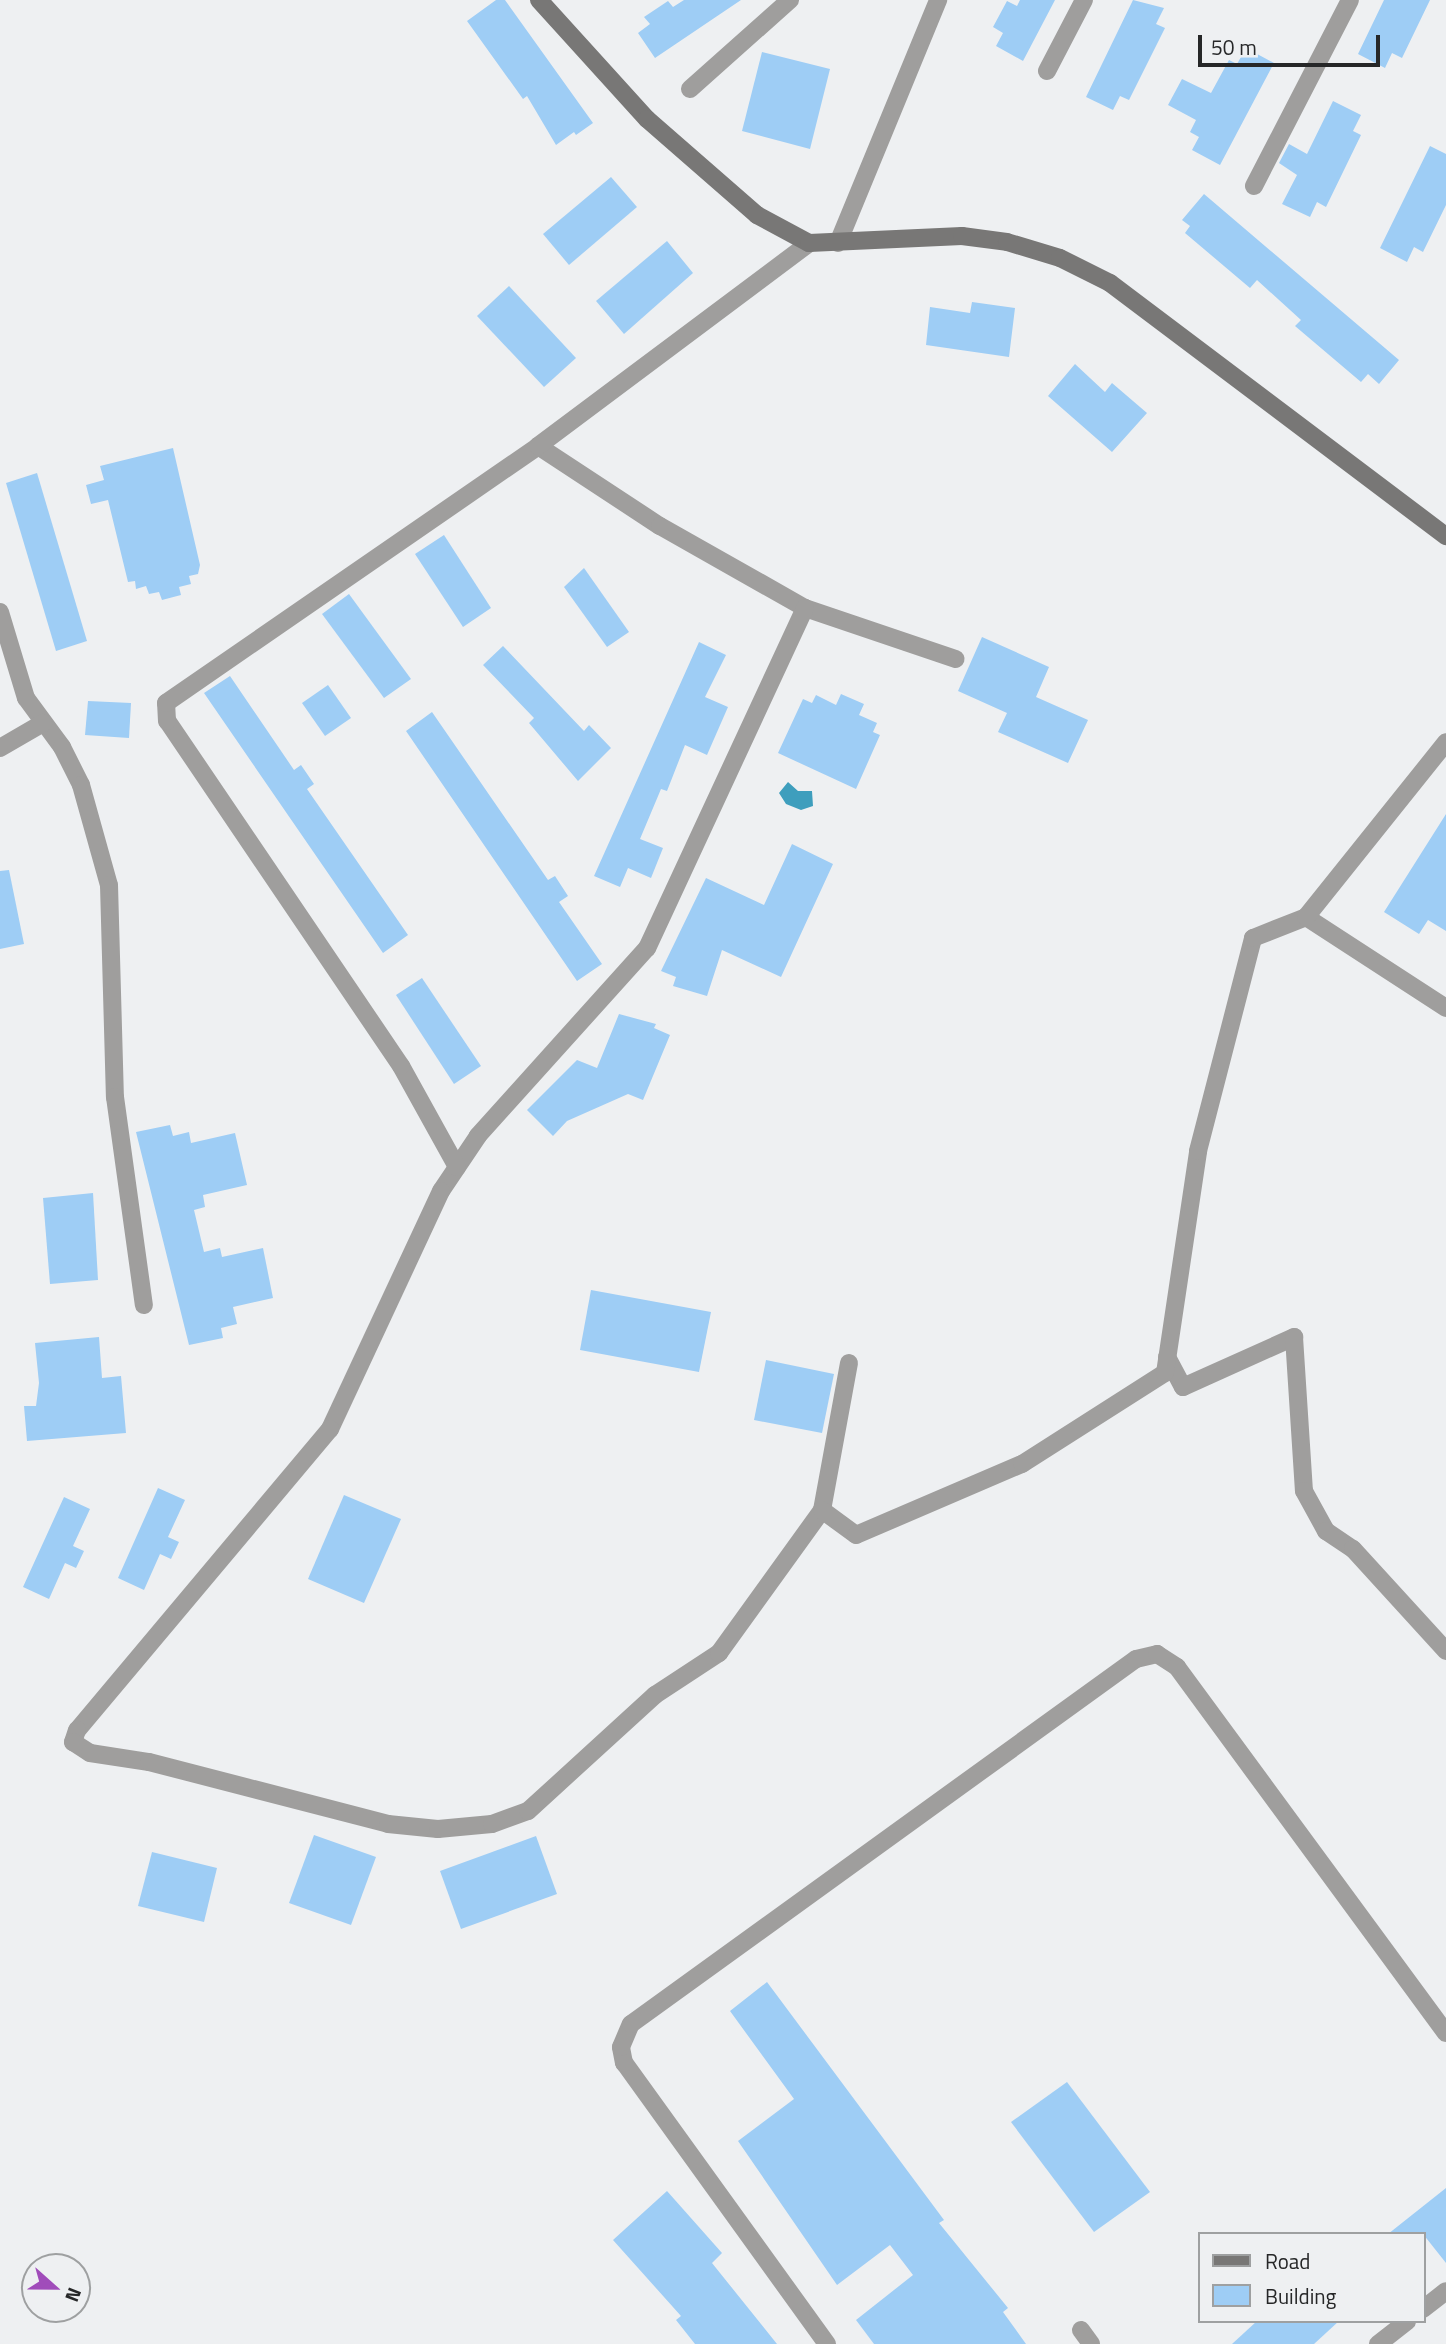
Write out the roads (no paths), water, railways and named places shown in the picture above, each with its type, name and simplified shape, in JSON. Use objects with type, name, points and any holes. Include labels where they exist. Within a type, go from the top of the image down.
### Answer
[{"type":"main road","points":[[539,0],[647,119],[757,215],[809,243],[962,236],[1007,242],[1060,258],[1110,282],[1446,536]]},
{"type":"street","points":[[690,89],[790,0]]},
{"type":"street","points":[[838,243],[938,0]]},
{"type":"street","points":[[1047,71],[1084,0]]},
{"type":"street","points":[[1254,186],[1350,0]]},
{"type":"street","points":[[457,1167],[401,1066],[167,720],[166,703],[538,446],[809,243]]},
{"type":"street","points":[[538,446],[660,526],[805,608],[956,659]]},
{"type":"street","points":[[805,608],[647,948],[520,1085],[457,1167],[418,1237],[330,1429],[77,1730],[73,1742],[90,1753],[149,1762],[388,1824],[438,1829],[492,1824],[528,1811],[656,1695],[719,1653],[822,1510],[849,1363]]},
{"type":"street","points":[[0,612],[26,698],[81,785],[110,885],[115,1097],[144,1305]]},
{"type":"street","points":[[0,748],[43,723]]},
{"type":"street","points":[[822,1510],[856,1535],[1022,1464],[1165,1373],[1198,1151],[1253,938],[1306,917],[1446,742]]},
{"type":"street","points":[[1306,917],[1446,1008]]},
{"type":"street","points":[[1167,1357],[1183,1387],[1294,1337],[1304,1491],[1326,1531],[1353,1549],[1446,1651]]},
{"type":"street","points":[[827,2344],[631,2074],[621,2047],[631,2024],[1136,1659],[1157,1654],[1177,1667],[1446,2033]]},
{"type":"street","points":[[1425,2307],[1446,2291]]},
{"type":"street","points":[[1378,2344],[1404,2323]]},
{"type":"water","points":[[788,782],[798,791],[812,791],[813,806],[801,810],[786,804],[779,793]]}]
